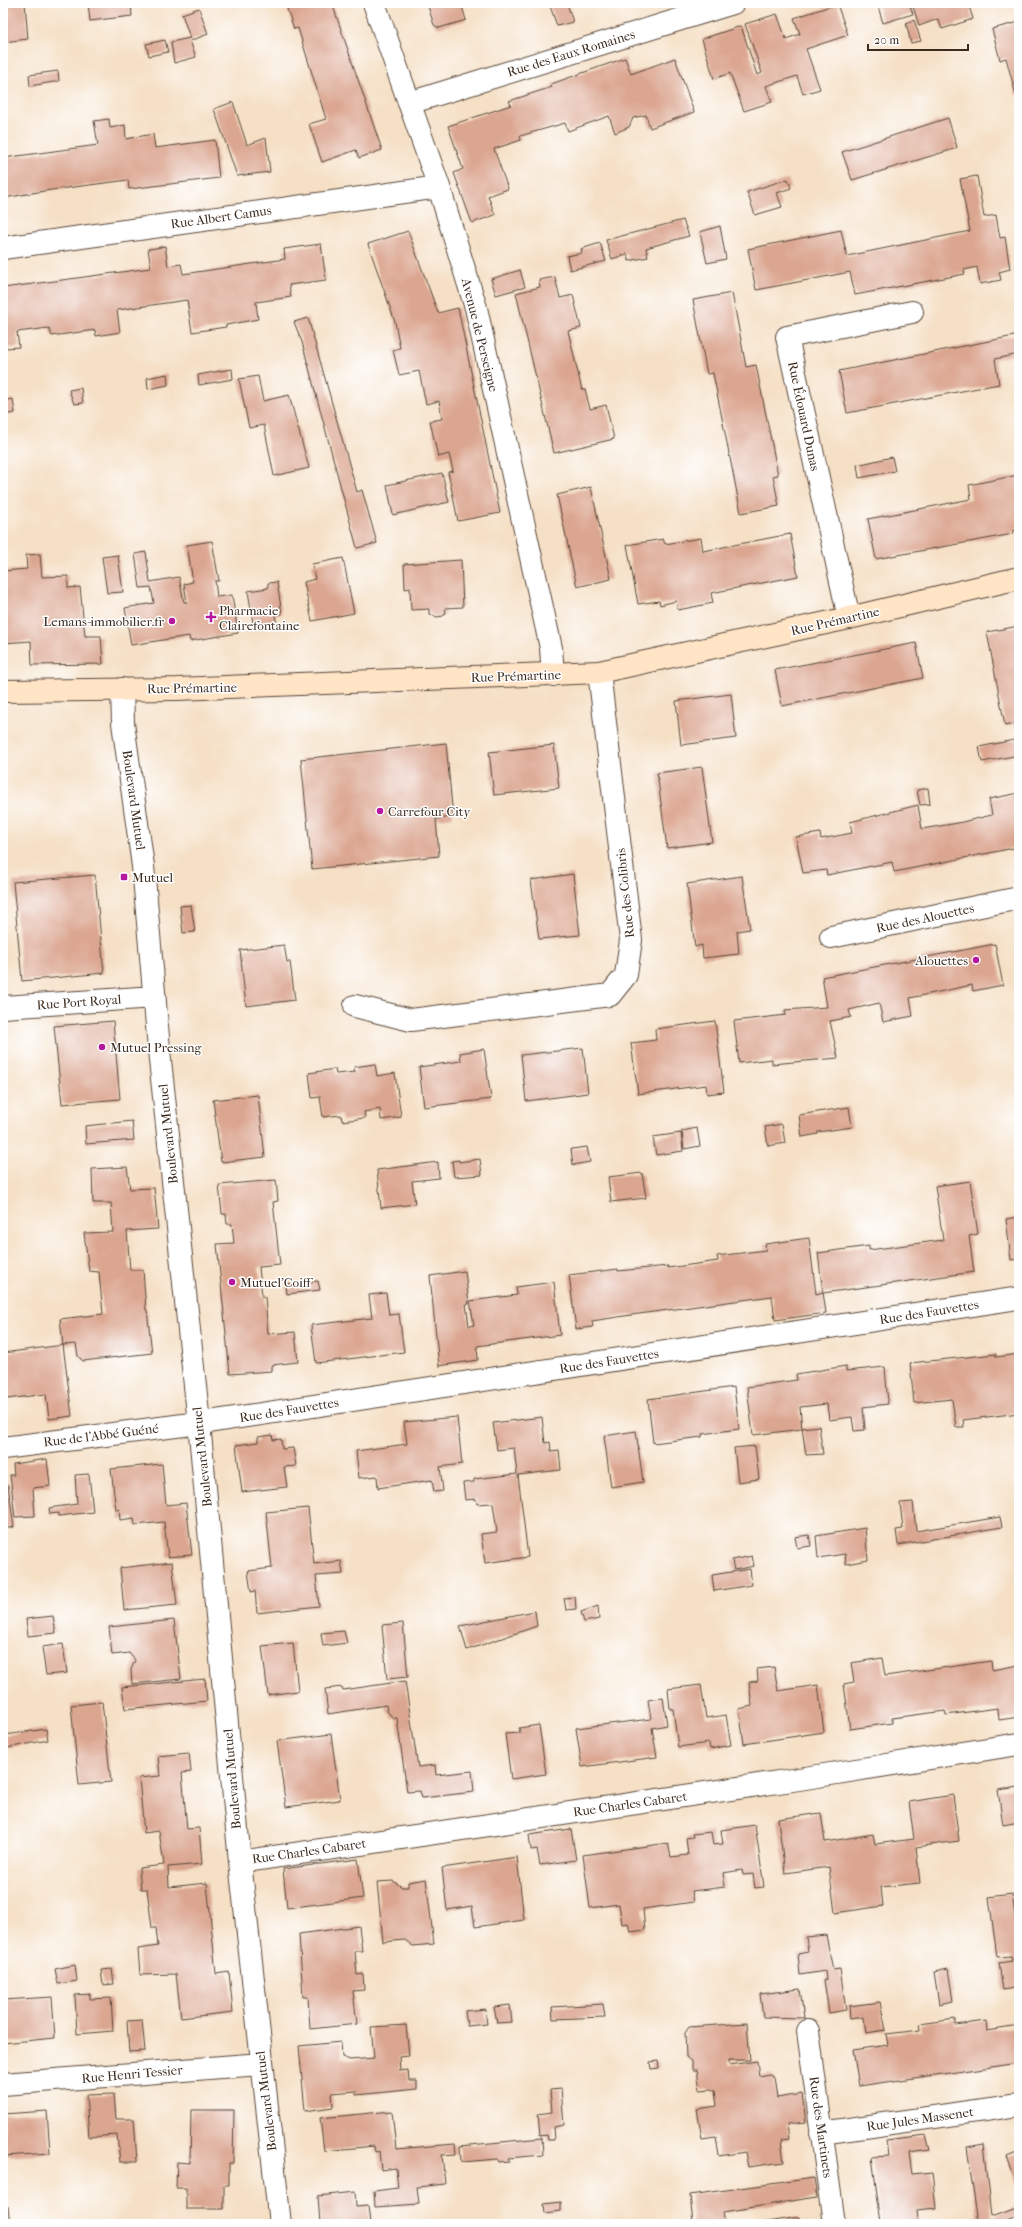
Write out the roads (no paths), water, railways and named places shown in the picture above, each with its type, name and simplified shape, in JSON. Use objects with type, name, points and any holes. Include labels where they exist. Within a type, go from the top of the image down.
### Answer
[{"type":"street","name":"Avenue de Perseigne","points":[[374,3],[439,187],[476,308],[551,648],[553,675]]},
{"type":"street","name":"Rue des Eaux Romaines","points":[[409,103],[733,3]]},
{"type":"street","name":"Rue Albert Camus","points":[[3,248],[439,187]]},
{"type":"street","name":"Rue Édouard Dunas","points":[[849,618],[787,337],[912,312]]},
{"type":"street","name":"Rue Prémartine","points":[[3,691],[177,689],[599,672],[849,618],[1019,578]]},
{"type":"street","name":"Rue des Colibris","points":[[355,1006],[411,1020],[610,995],[626,975],[631,940],[599,672]]},
{"type":"street","name":"Boulevard Mutuel","points":[[122,689],[123,723],[143,866],[160,1060],[199,1423],[240,1862],[261,2064],[280,2224]]},
{"type":"street","name":"Rue des Alouettes","points":[[831,937],[1019,898]]},
{"type":"street","name":"Rue Port Royal","points":[[3,1007],[155,997]]},
{"type":"street","name":"Rue des Fauvettes","points":[[199,1423],[1019,1298]]},
{"type":"street","name":"Rue de l'Abbé Guéné","points":[[3,1448],[199,1423]]},
{"type":"street","name":"Rue Charles Cabaret","points":[[240,1862],[799,1779],[1019,1744]]},
{"type":"street","name":"Rue des Martinets","points":[[808,2031],[834,2224]]},
{"type":"street","name":"Rue Henri Tessier","points":[[3,2084],[261,2064]]},
{"type":"street","name":"Rue Jules Massenet","points":[[821,2133],[1019,2105]]},
{"type":"place","name":"Pharmacie Clairefontaine","points":[[211,617]]},
{"type":"place","name":"Lemans-immobilier.fr","points":[[172,621]]},
{"type":"place","name":"Carrefour City","points":[[380,811]]},
{"type":"place","name":"Mutuel","points":[[124,877]]},
{"type":"place","name":"Alouettes","points":[[976,960]]},
{"type":"place","name":"Mutuel Pressing","points":[[102,1047]]},
{"type":"place","name":"Mutuel'Coiff","points":[[232,1282]]}]
